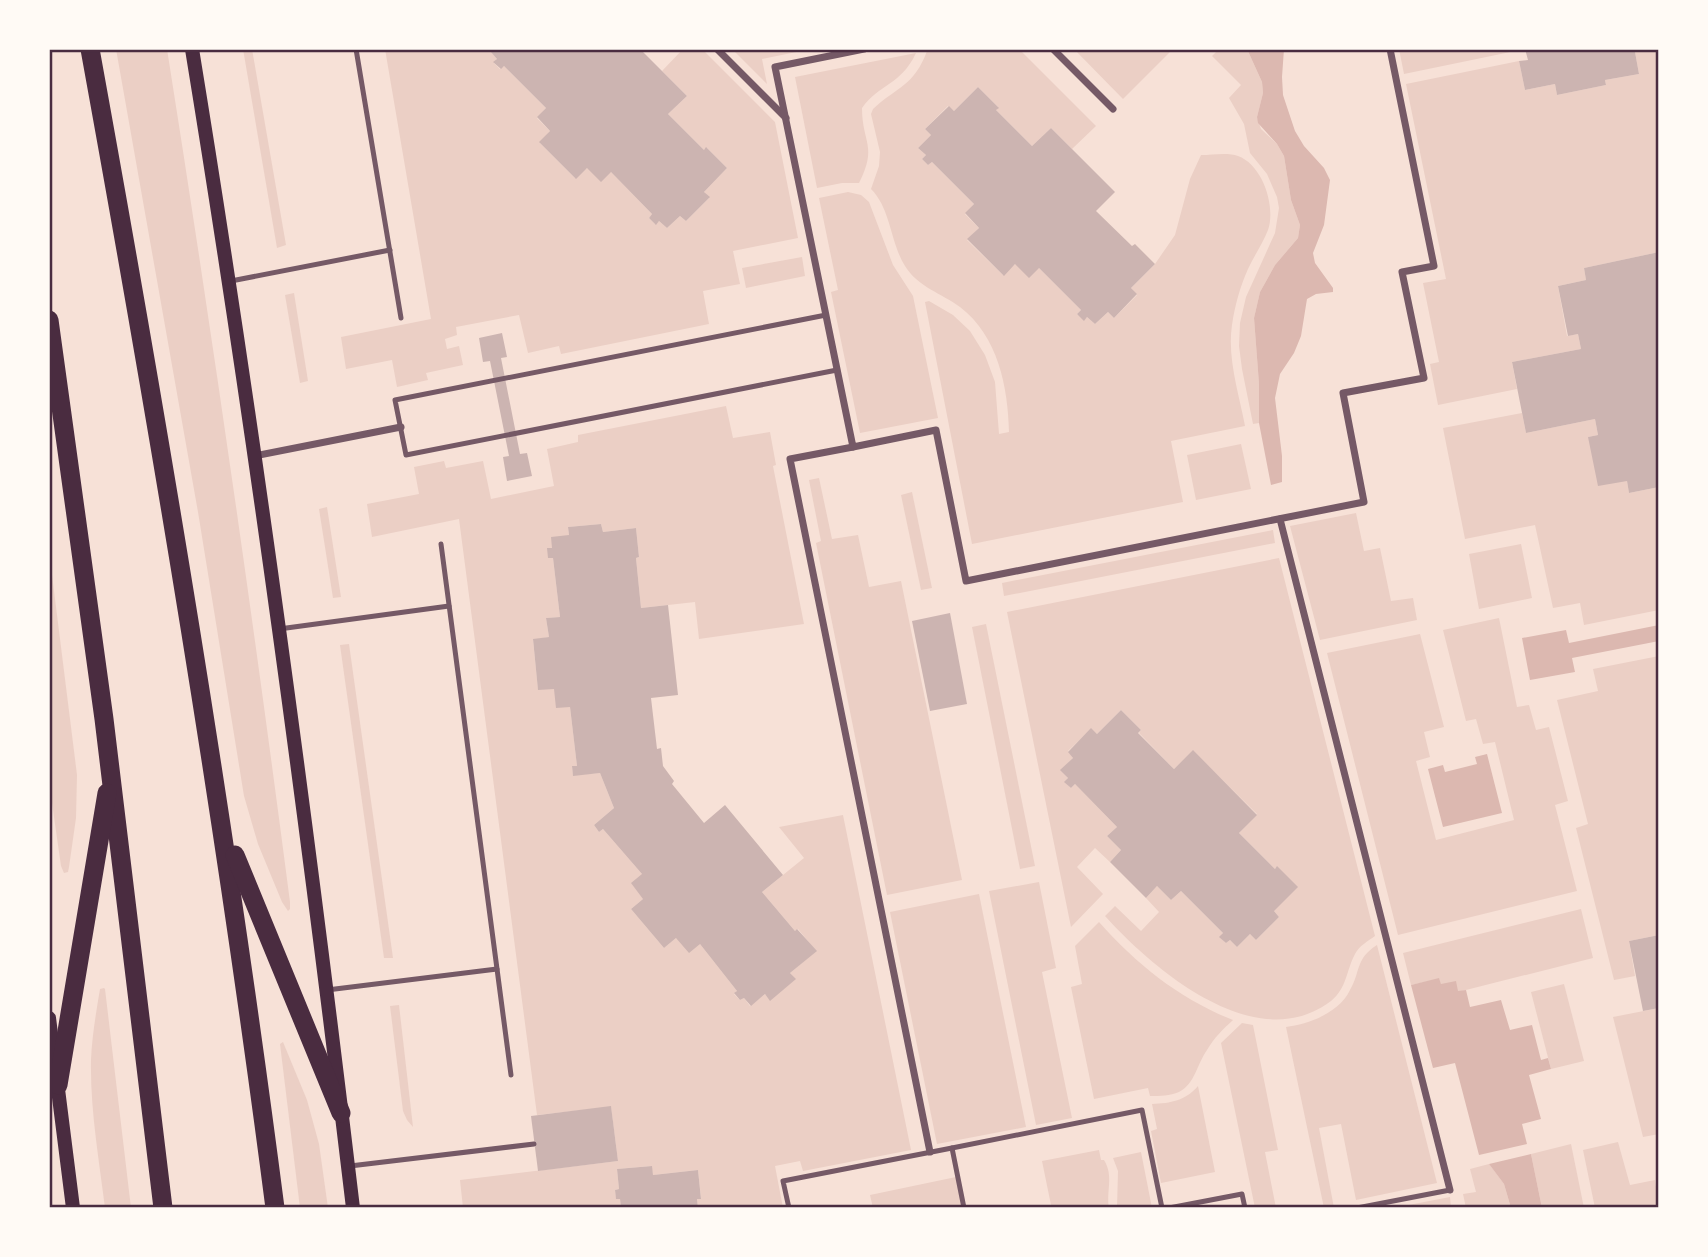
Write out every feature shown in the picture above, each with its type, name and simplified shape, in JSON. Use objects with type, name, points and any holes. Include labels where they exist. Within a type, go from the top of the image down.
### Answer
[{"type":"highway","points":[[90,49],[153,401],[222,823],[275,1208]]},
{"type":"highway","points":[[49,320],[110,771],[163,1208]]},
{"type":"highway","points":[[58,1085],[110,771]]},
{"type":"highway","points":[[222,823],[341,1113]]},
{"type":"main road","points":[[192,49],[278,629],[353,1208]]},
{"type":"main road","points":[[49,1018],[73,1208]]},
{"type":"street","points":[[717,49],[786,118]]},
{"type":"street","points":[[853,447],[775,67],[836,52],[864,49]]},
{"type":"street","points":[[1053,49],[1113,109]]},
{"type":"street","points":[[930,1152],[790,459],[936,430],[966,581],[1364,502],[1343,394],[1424,378],[1402,272],[1434,267],[1390,49]]},
{"type":"street","points":[[254,457],[401,427]]},
{"type":"street","points":[[1280,519],[1450,1190]]},
{"type":"lane","points":[[356,49],[401,318]]},
{"type":"lane","points":[[228,282],[390,250]]},
{"type":"lane","points":[[826,315],[395,400],[406,455],[837,370]]},
{"type":"lane","points":[[441,544],[511,1075]]},
{"type":"lane","points":[[278,629],[449,606]]},
{"type":"lane","points":[[326,990],[497,969]]},
{"type":"lane","points":[[789,1208],[783,1181],[1142,1111],[1162,1208]]},
{"type":"lane","points":[[348,1167],[534,1144]]},
{"type":"lane","points":[[952,1149],[964,1208]]},
{"type":"lane","points":[[1357,1208],[1450,1190]]},
{"type":"lane","points":[[1169,1208],[1242,1194],[1245,1208]]},
{"type":"shaded area","points":[[116,49],[167,49],[247,582],[290,902],[288,911],[258,844],[244,796],[198,512]]},
{"type":"shaded area","points":[[243,49],[252,49],[286,245],[277,248]]},
{"type":"shaded area","points":[[385,49],[492,49],[490,51],[497,59],[494,63],[500,69],[504,66],[546,108],[537,118],[550,131],[540,143],[575,178],[587,168],[611,172],[652,214],[649,218],[655,224],[659,221],[667,228],[680,216],[686,221],[709,198],[704,192],[727,168],[707,148],[704,150],[668,114],[687,96],[662,71],[683,49],[702,49],[775,122],[798,238],[733,251],[740,284],[703,291],[709,324],[561,354],[559,346],[528,353],[519,315],[456,327],[457,335],[445,339],[447,349],[459,346],[463,365],[426,373],[428,380],[397,387],[392,360],[346,369],[341,337],[431,319]]},
{"type":"shaded area","points":[[732,49],[811,49],[762,59],[767,84]]},
{"type":"shaded area","points":[[1019,49],[1096,126],[1072,149],[1051,128],[1032,146],[996,110],[998,107],[978,87],[954,111],[948,106],[925,129],[931,135],[918,148],[926,155],[922,159],[928,165],[932,162],[974,204],[965,214],[979,228],[967,240],[1003,275],[1015,264],[1039,268],[1081,310],[1077,314],[1084,320],[1087,317],[1095,324],[1108,312],[1114,318],[1137,295],[1131,288],[1155,264],[1175,235],[1190,179],[1201,155],[1238,156],[1247,161],[1261,177],[1269,199],[1270,221],[1240,289],[1231,338],[1234,376],[1245,426],[1171,441],[1183,502],[972,544],[925,302],[929,301],[953,315],[970,331],[985,355],[995,382],[999,434],[1009,432],[1003,380],[992,347],[973,319],[960,307],[923,285],[905,266],[883,206],[871,189],[879,166],[880,152],[871,114],[873,109],[911,79],[927,51]]},
{"type":"shaded area","points":[[1074,49],[1173,49],[1123,99]]},
{"type":"shaded area","points":[[1215,49],[1247,49],[1262,82],[1263,93],[1257,117],[1261,129],[1277,144],[1284,156],[1291,200],[1300,225],[1298,238],[1275,265],[1260,292],[1254,318],[1259,423],[1253,424],[1239,346],[1240,323],[1246,297],[1275,233],[1279,208],[1267,174],[1250,153],[1244,124],[1229,98],[1241,85],[1212,56],[1217,51]]},
{"type":"shaded area","points":[[1247,49],[1284,49],[1283,95],[1295,131],[1330,180],[1324,225],[1313,253],[1315,263],[1333,288],[1333,292],[1316,294],[1307,299],[1301,336],[1280,374],[1275,398],[1282,456],[1282,482],[1271,485],[1259,423],[1254,318],[1260,292],[1275,265],[1298,238],[1300,225],[1291,200],[1284,156],[1258,123],[1262,82]]},
{"type":"shaded area","points":[[1399,49],[1525,49],[1404,74]]},
{"type":"shaded area","points":[[1659,49],[1659,252],[1584,268],[1586,280],[1558,286],[1567,336],[1578,334],[1581,349],[1512,362],[1517,389],[1438,405],[1430,364],[1439,362],[1423,283],[1446,279],[1406,84],[1519,61],[1525,90],[1555,84],[1557,95],[1606,85],[1605,80],[1639,74],[1635,52]]},
{"type":"shaded area","points":[[916,53],[904,72],[862,108],[868,152],[865,171],[859,183],[817,188],[795,77]]},
{"type":"shaded area","points":[[848,192],[861,195],[869,202],[893,265],[913,296],[938,418],[860,433],[831,292],[838,290],[819,198]]},
{"type":"shaded area","points":[[802,257],[805,276],[746,288],[742,268]]},
{"type":"shaded area","points":[[294,293],[308,381],[300,383],[285,295]]},
{"type":"shaded area","points":[[726,406],[733,438],[770,432],[776,465],[773,466],[804,624],[699,639],[695,602],[641,608],[636,528],[603,532],[601,524],[568,527],[569,535],[553,558],[560,617],[546,618],[549,637],[533,640],[538,689],[554,689],[570,707],[577,766],[572,766],[573,775],[600,773],[614,808],[594,825],[599,832],[603,829],[642,874],[643,899],[631,909],[664,948],[676,938],[700,944],[737,991],[734,994],[740,1000],[744,998],[750,1006],[765,994],[770,1000],[795,979],[790,973],[816,951],[762,892],[804,858],[779,827],[843,815],[911,1150],[803,1171],[800,1161],[775,1166],[783,1208],[698,1208],[697,1199],[701,1198],[698,1170],[653,1175],[651,1166],[617,1169],[619,1189],[615,1190],[621,1208],[463,1208],[460,1180],[618,1161],[611,1107],[537,1115],[459,519],[372,537],[367,504],[419,494],[414,467],[444,461],[446,468],[483,461],[491,499],[554,486],[547,449],[578,442],[578,435]]},
{"type":"shaded area","points":[[1522,413],[1526,433],[1595,419],[1598,435],[1588,437],[1627,481],[1629,493],[1659,487],[1659,610],[1584,625],[1580,603],[1553,608],[1535,525],[1465,539],[1443,428]]},
{"type":"shaded area","points":[[1241,444],[1251,489],[1196,500],[1187,455]]},
{"type":"shaded area","points":[[819,478],[832,539],[858,535],[869,587],[901,581],[962,880],[887,895],[816,543],[821,541],[809,480]]},
{"type":"shaded area","points":[[912,492],[932,588],[921,590],[901,495]]},
{"type":"shaded area","points":[[327,507],[341,597],[333,598],[319,509]]},
{"type":"shaded area","points":[[1356,513],[1364,551],[1380,548],[1391,601],[1413,598],[1417,620],[1320,640],[1290,526]]},
{"type":"shaded area","points":[[1273,530],[1275,543],[1004,596],[1002,583]]},
{"type":"shaded area","points":[[1521,544],[1532,598],[1479,609],[1469,554]]},
{"type":"shaded area","points":[[49,551],[77,775],[76,818],[68,872],[64,873],[49,782]]},
{"type":"shaded area","points":[[1279,558],[1375,936],[1357,951],[1343,985],[1331,1001],[1302,1016],[1271,1019],[1239,1013],[1208,1000],[1150,960],[1105,916],[1115,906],[1141,931],[1159,912],[1146,898],[1157,886],[1171,900],[1181,891],[1223,933],[1220,937],[1226,943],[1230,940],[1237,947],[1250,934],[1256,940],[1279,917],[1274,911],[1277,867],[1275,869],[1239,833],[1257,814],[1193,751],[1174,769],[1121,710],[1097,734],[1091,729],[1068,751],[1073,758],[1061,770],[1068,778],[1065,782],[1071,788],[1075,784],[1117,827],[1107,836],[1121,850],[1110,862],[1095,848],[1077,867],[1103,894],[1071,927],[1007,612]]},
{"type":"shaded area","points":[[1499,618],[1517,707],[1529,705],[1536,730],[1549,727],[1568,801],[1555,805],[1577,891],[1398,935],[1327,653],[1420,634],[1444,727],[1424,732],[1430,757],[1416,761],[1436,840],[1514,820],[1495,742],[1483,744],[1476,719],[1466,721],[1443,630]]},
{"type":"shaded area","points":[[986,624],[1035,866],[1020,869],[972,627]]},
{"type":"shaded area","points":[[1659,625],[1659,641],[1572,658],[1575,672],[1530,680],[1522,638],[1566,630],[1569,643]]},
{"type":"shaded area","points":[[349,644],[393,958],[384,958],[340,645]]},
{"type":"shaded area","points":[[1659,656],[1659,935],[1629,941],[1635,976],[1614,980],[1576,828],[1588,824],[1557,700],[1598,691],[1593,669]]},
{"type":"shaded area","points":[[1487,754],[1502,813],[1443,827],[1428,769],[1443,765],[1445,772],[1477,764],[1475,757]]},
{"type":"shaded area","points":[[1039,882],[1056,968],[1042,972],[1072,1118],[1036,1125],[989,891]]},
{"type":"shaded area","points":[[979,894],[1026,1127],[937,1144],[890,912]]},
{"type":"shaded area","points":[[1581,909],[1593,958],[1458,992],[1441,985],[1439,979],[1411,985],[1403,953]]},
{"type":"shaded area","points":[[1099,922],[1129,953],[1160,979],[1195,1002],[1233,1020],[1204,1055],[1189,1084],[1179,1092],[1150,1096],[1148,1088],[1094,1099],[1071,987],[1082,984],[1075,946]]},
{"type":"shaded area","points":[[1377,945],[1437,1183],[1356,1200],[1341,1124],[1319,1128],[1334,1208],[1324,1208],[1286,1027],[1313,1020],[1339,1005],[1350,990],[1365,955]]},
{"type":"shaded area","points":[[1439,978],[1441,984],[1456,981],[1458,991],[1466,990],[1470,1007],[1501,1000],[1510,1030],[1532,1025],[1541,1060],[1548,1058],[1551,1069],[1529,1075],[1541,1119],[1522,1124],[1527,1144],[1479,1155],[1455,1063],[1433,1068],[1411,985]]},
{"type":"shaded area","points":[[1564,984],[1584,1061],[1551,1069],[1531,992]]},
{"type":"shaded area","points":[[104,988],[131,1208],[105,1208],[95,1134],[92,1051],[100,989]]},
{"type":"shaded area","points":[[399,1005],[413,1127],[403,1111],[390,1006]]},
{"type":"shaded area","points":[[1659,1008],[1659,1134],[1643,1137],[1613,1017]]},
{"type":"shaded area","points":[[1242,1023],[1253,1025],[1278,1150],[1265,1152],[1276,1208],[1255,1208],[1221,1043]]},
{"type":"shaded area","points":[[283,1042],[307,1100],[319,1144],[328,1208],[300,1208],[280,1044]]},
{"type":"shaded area","points":[[1198,1086],[1215,1172],[1161,1183],[1151,1131],[1157,1129],[1152,1104],[1177,1100]]},
{"type":"shaded area","points":[[1618,1142],[1630,1185],[1655,1180],[1659,1208],[1595,1208],[1583,1150]]},
{"type":"shaded area","points":[[1571,1144],[1584,1208],[1542,1208],[1531,1154]]},
{"type":"shaded area","points":[[1099,1150],[1101,1160],[1104,1160],[1109,1172],[1109,1208],[1047,1208],[1051,1205],[1042,1161]]},
{"type":"shaded area","points":[[1141,1152],[1152,1208],[1117,1208],[1118,1171],[1113,1158]]},
{"type":"shaded area","points":[[1531,1154],[1542,1208],[1511,1208],[1504,1184],[1489,1164]]},
{"type":"shaded area","points":[[1489,1164],[1504,1184],[1511,1208],[1466,1208],[1463,1194],[1476,1192],[1470,1169]]},
{"type":"shaded area","points":[[956,1177],[962,1208],[873,1208],[870,1195]]},
{"type":"shaded area","points":[[1450,1197],[1451,1208],[1393,1208]]},
{"type":"building","points":[[640,49],[687,96],[668,114],[704,150],[706,147],[727,168],[704,192],[710,197],[686,221],[680,216],[667,228],[659,221],[656,225],[649,218],[652,214],[611,172],[601,182],[587,168],[576,179],[539,142],[550,131],[537,117],[546,108],[504,66],[501,69],[493,62],[497,59],[490,51]]},
{"type":"building","points":[[1525,49],[1645,50],[1635,52],[1639,74],[1605,80],[1606,85],[1557,95],[1555,84],[1525,90],[1519,61],[1528,60]]},
{"type":"building","points":[[978,87],[999,108],[996,110],[1032,146],[1051,128],[1115,192],[1096,211],[1155,264],[1131,288],[1137,294],[1114,318],[1108,312],[1095,324],[1087,317],[1084,321],[1077,314],[1081,310],[1039,268],[1029,278],[1015,264],[1004,276],[967,239],[979,228],[965,213],[974,204],[932,162],[928,165],[922,159],[926,155],[918,148],[931,135],[925,129],[949,106],[954,111]]},
{"type":"building","points":[[1659,252],[1659,487],[1629,493],[1627,481],[1598,486],[1588,437],[1598,435],[1595,419],[1526,433],[1512,362],[1581,349],[1578,334],[1568,336],[1558,286],[1586,280],[1584,268]]},
{"type":"building","points":[[502,333],[507,357],[501,358],[520,454],[527,453],[532,476],[507,481],[503,457],[509,456],[490,361],[483,362],[479,338]]},
{"type":"building","points":[[601,524],[603,532],[636,528],[641,608],[668,605],[678,695],[651,698],[657,749],[661,748],[663,766],[674,781],[672,784],[704,823],[725,805],[783,875],[762,892],[795,931],[797,929],[817,951],[790,973],[796,979],[770,1001],[765,994],[751,1006],[744,998],[740,1000],[734,993],[737,991],[700,944],[689,953],[676,938],[664,948],[631,909],[643,899],[631,883],[642,874],[603,829],[599,832],[594,825],[614,808],[600,773],[573,776],[572,766],[577,766],[570,707],[556,708],[554,689],[538,690],[533,639],[549,637],[546,618],[560,617],[553,558],[548,558],[547,548],[552,548],[551,537],[569,535],[568,527]]},
{"type":"building","points":[[950,613],[967,704],[930,711],[912,621]]},
{"type":"building","points":[[1121,710],[1141,730],[1138,733],[1174,769],[1193,750],[1257,815],[1239,833],[1275,869],[1277,866],[1298,887],[1274,911],[1279,917],[1256,940],[1250,934],[1237,947],[1230,940],[1226,943],[1219,937],[1223,933],[1181,891],[1171,900],[1157,886],[1146,898],[1110,862],[1121,850],[1107,836],[1117,827],[1075,784],[1071,788],[1064,782],[1068,778],[1060,770],[1073,758],[1068,752],[1091,728],[1097,734]]},
{"type":"building","points":[[1659,935],[1659,1008],[1643,1011],[1629,941]]},
{"type":"building","points":[[611,1106],[618,1161],[538,1171],[531,1116]]},
{"type":"building","points":[[652,1166],[653,1175],[698,1170],[701,1199],[697,1199],[698,1208],[621,1208],[615,1190],[619,1189],[617,1169]]}]
